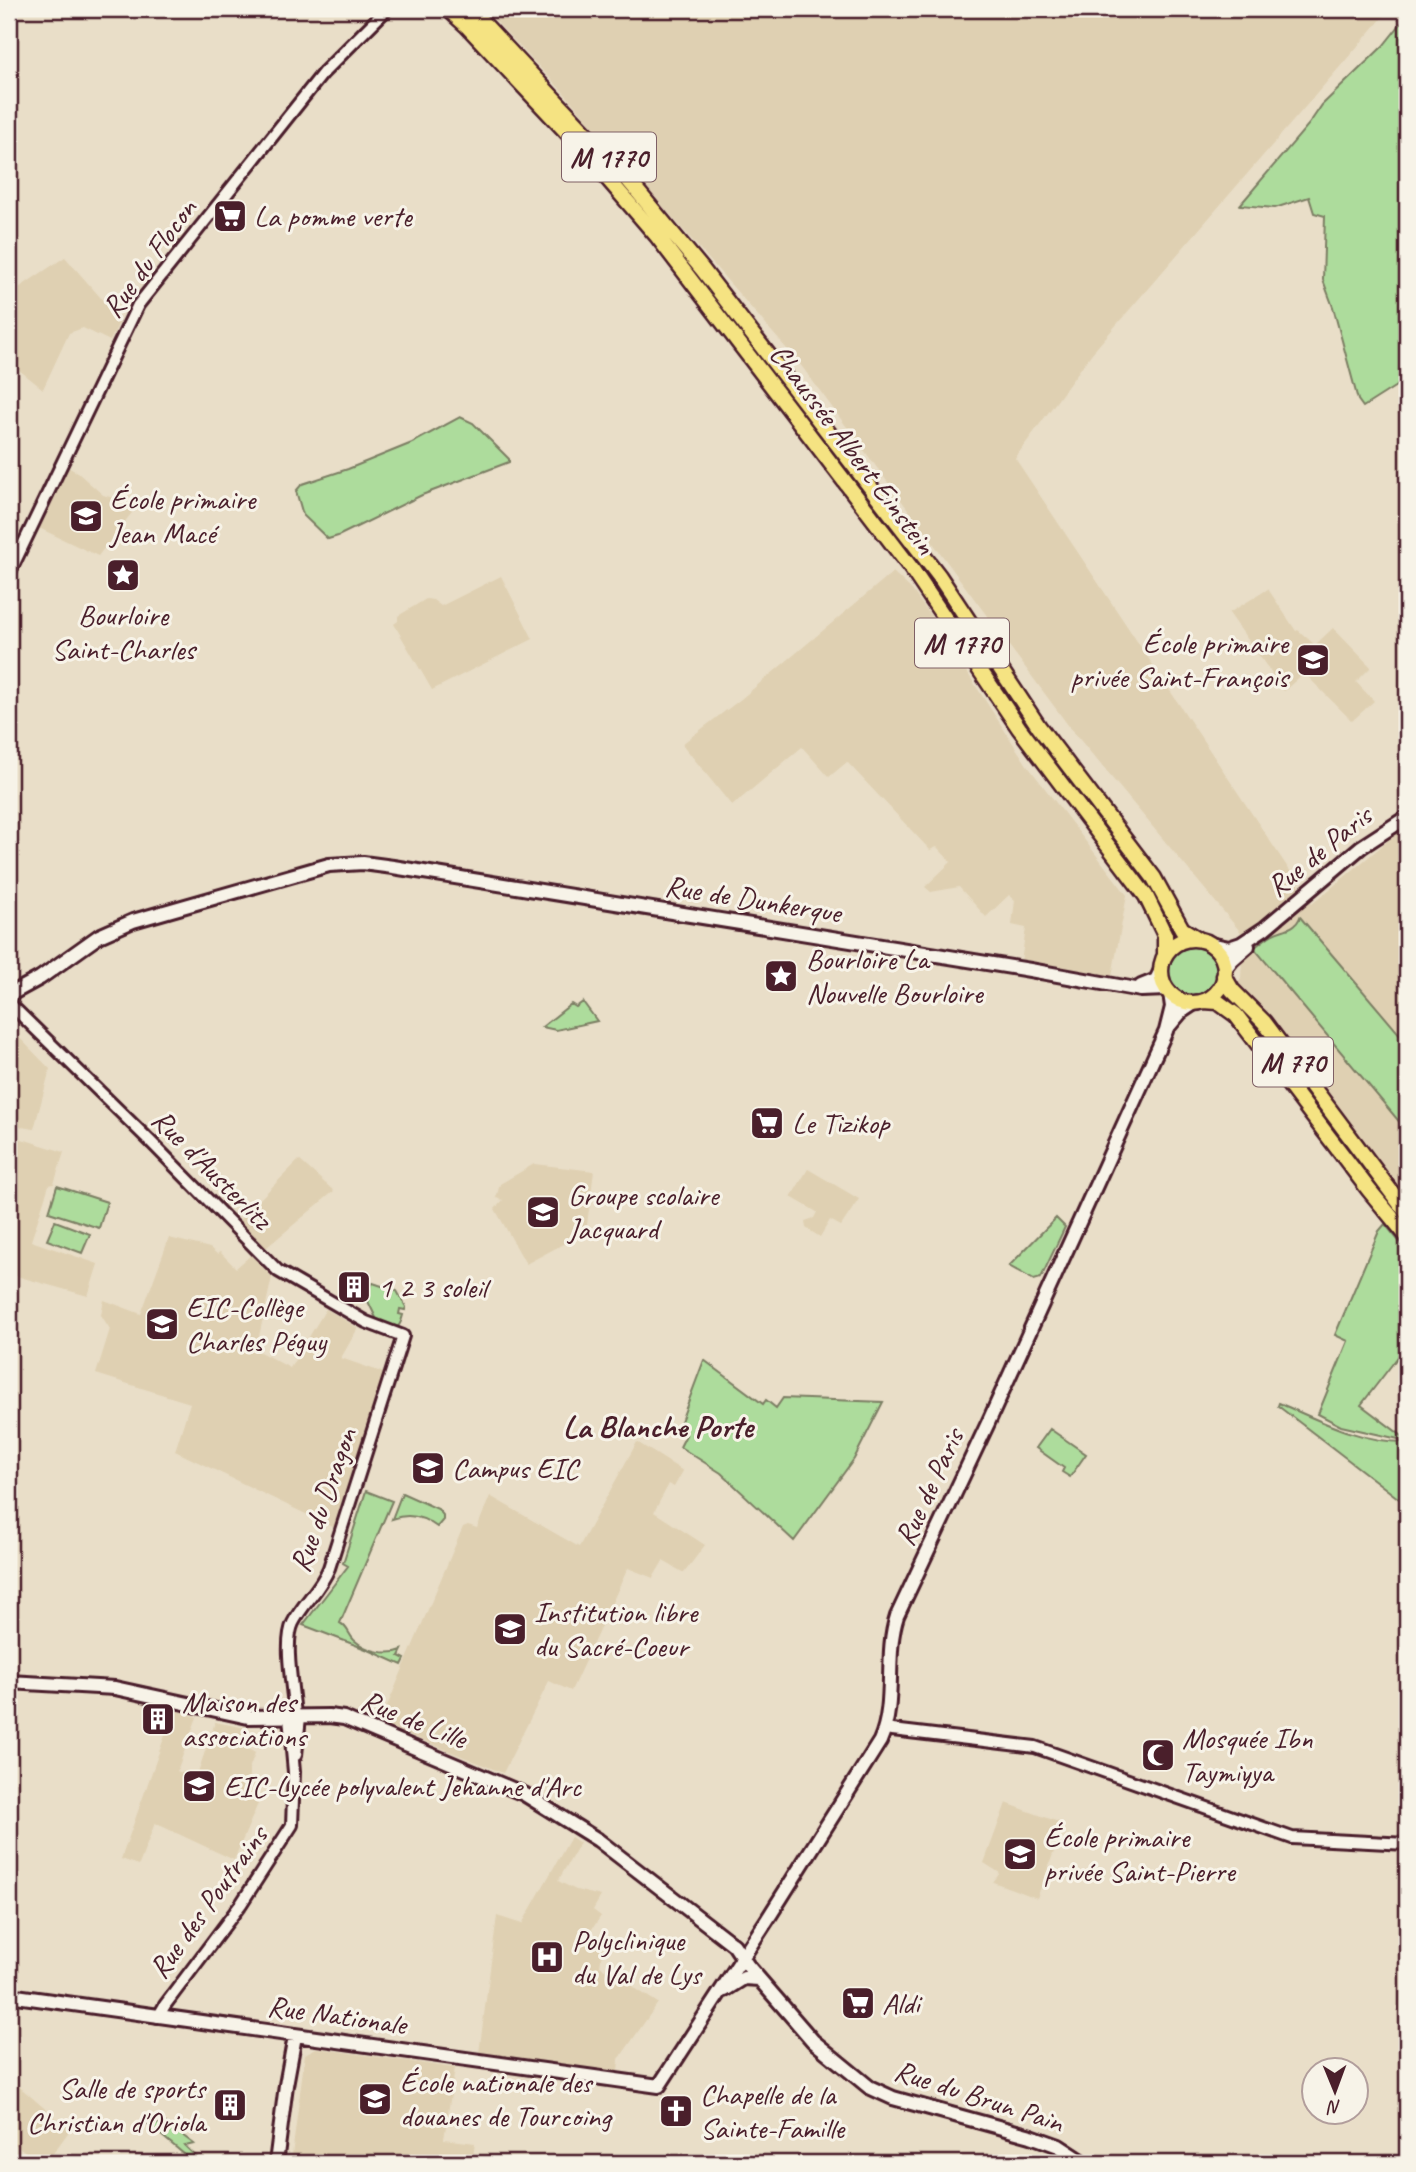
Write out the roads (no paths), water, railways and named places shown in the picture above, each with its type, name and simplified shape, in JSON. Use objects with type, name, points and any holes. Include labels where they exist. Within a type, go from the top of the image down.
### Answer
[{"type":"main road","name":"Chaussée Albert Einstein","points":[[448,9],[619,190],[684,270],[842,477],[924,586],[1019,728],[1141,888],[1165,935],[1165,955]]},
{"type":"main road","name":"Chaussée Albert Einstein","points":[[470,9],[639,192],[748,329],[939,576],[1032,718],[1154,878],[1182,929],[1205,942]]},
{"type":"main road","name":"Rue de Paris","points":[[1224,973],[1265,928],[1354,853],[1407,817]]},
{"type":"main road","name":"Rue de Dunkerque","points":[[52,968],[99,936],[142,918],[317,868],[346,863],[370,864],[1141,990],[1168,991]]},
{"type":"main road","name":"Rue de Paris","points":[[1205,942],[1233,947],[1265,928]]},
{"type":"main road","points":[[1128,987],[1152,983],[1171,947],[1190,939],[1205,942],[1220,955],[1224,973],[1216,992],[1200,1001],[1182,1001],[1168,991],[1162,980],[1161,970]]},
{"type":"main road","points":[[9,988],[52,968]]},
{"type":"main road","points":[[9,995],[30,985],[52,968]]},
{"type":"main road","name":"M 770","points":[[1224,973],[1232,990],[1264,1021],[1407,1213]]},
{"type":"main road","name":"Rue de Paris","points":[[659,2086],[870,1759],[884,1729],[892,1639],[902,1604],[994,1411],[1166,1031],[1172,1010],[1168,991]]},
{"type":"main road","name":"Rue de Paris","points":[[1166,1031],[1181,1012],[1200,1001]]},
{"type":"main road","name":"M 770","points":[[1200,1001],[1218,1002],[1236,1015],[1407,1237]]},
{"type":"main road","name":"Rue de Lille","points":[[9,1682],[106,1687],[241,1716],[344,1718],[524,1794],[598,1840],[734,1945],[743,1957]]},
{"type":"main road","name":"Rue du Brun Pain","points":[[743,1957],[813,2041],[873,2090],[1031,2136],[1059,2146],[1085,2163]]},
{"type":"main road","points":[[718,1995],[739,1980],[759,1979]]},
{"type":"main road","name":"Rue Nationale","points":[[9,1996],[659,2086]]},
{"type":"main road","points":[[276,2159],[295,2036]]},
{"type":"street","name":"Rue du Flocon","points":[[9,574],[138,305],[323,73],[387,9]]},
{"type":"street","name":"Rue d'Austerlitz","points":[[9,1003],[278,1271],[366,1322],[403,1336]]},
{"type":"street","name":"Rue du Dragon","points":[[294,1717],[290,1667],[291,1628],[321,1585],[329,1568],[403,1336]]},
{"type":"street","name":"Rue des Poutrains","points":[[158,2017],[241,1904],[290,1830],[294,1814],[294,1717]]},
{"type":"street","points":[[884,1729],[1035,1747],[1287,1836],[1407,1843]]},
{"type":"place","name":"La pomme verte","points":[[230,216]]},
{"type":"place","name":"École primaire Jean Macé","points":[[86,516]]},
{"type":"place","name":"Bourloire Saint-Charles","points":[[123,575]]},
{"type":"place","name":"École primaire privée Saint-François","points":[[1313,660]]},
{"type":"place","name":"Bourloire La Nouvelle Bourloire","points":[[781,976]]},
{"type":"place","name":"Le Tizikop","points":[[767,1123]]},
{"type":"place","name":"Groupe scolaire Jacquard","points":[[543,1212]]},
{"type":"place","name":"1 2 3 soleil","points":[[354,1287]]},
{"type":"place","name":"EIC-Collège Charles Péguy","points":[[162,1324]]},
{"type":"place","name":"Campus EIC","points":[[428,1468]]},
{"type":"place","name":"Institution libre du Sacré-Coeur","points":[[510,1629]]},
{"type":"place","name":"Maison des associations","points":[[158,1719]]},
{"type":"place","name":"Mosquée Ibn Taymiyya","points":[[1158,1755]]},
{"type":"place","name":"EIC-Lycée polyvalent Jehanne d'Arc","points":[[199,1786]]},
{"type":"place","name":"École primaire privée Saint-Pierre","points":[[1020,1854]]},
{"type":"place","name":"Polyclinique du Val de Lys","points":[[547,1957]]},
{"type":"place","name":"Aldi","points":[[858,2003]]},
{"type":"place","name":"École nationale des douanes de Tourcoing","points":[[375,2099]]},
{"type":"place","name":"Salle de sports Christian d'Oriola","points":[[230,2105]]},
{"type":"place","name":"Chapelle de la Sainte-Famille","points":[[676,2111]]},
{"type":"district","name":"La Blanche Porte","points":[[658,1426]]}]
